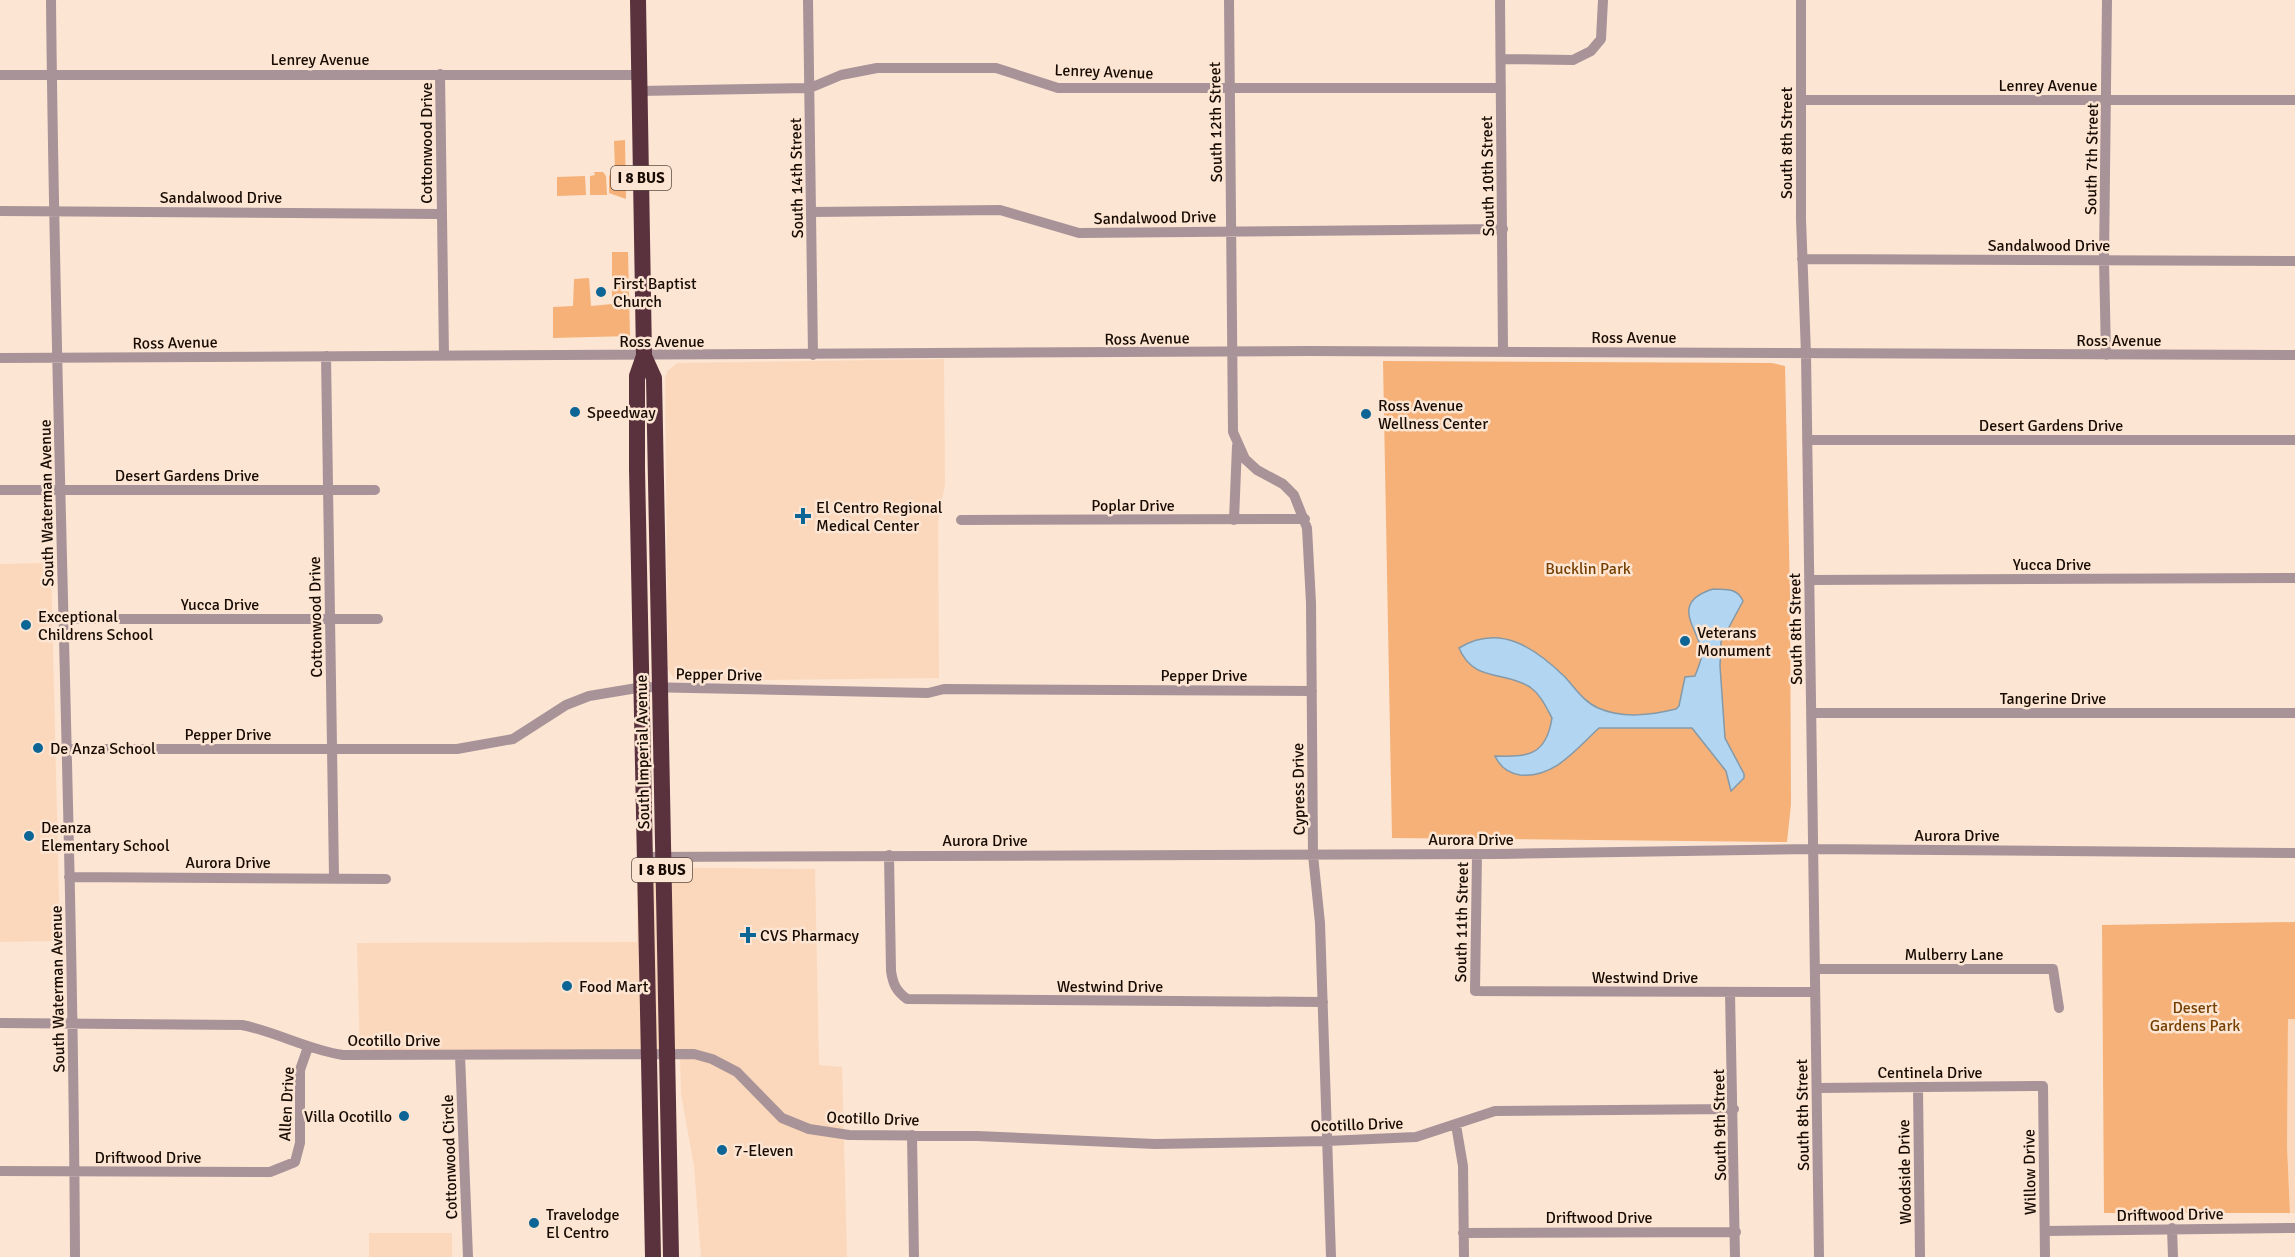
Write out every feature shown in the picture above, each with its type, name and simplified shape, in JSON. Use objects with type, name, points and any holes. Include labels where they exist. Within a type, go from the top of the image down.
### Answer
[{"type":"highway","name":"South Imperial Avenue","points":[[638,0],[644,356],[637,376],[638,523],[651,687]]},
{"type":"highway","name":"South Imperial Avenue","points":[[644,356],[654,378],[658,522],[651,687],[654,857],[658,1054],[671,1257]]},
{"type":"highway","points":[[638,523],[658,522]]},
{"type":"highway","name":"South Imperial Avenue","points":[[652,1257],[658,1054]]},
{"type":"street","name":"South Waterman Avenue","points":[[51,0],[63,619],[74,1024],[75,1257]]},
{"type":"street","name":"South 14th Street","points":[[808,0],[813,355]]},
{"type":"street","name":"South 12th Street","points":[[1229,0],[1232,351]]},
{"type":"street","name":"South 10th Street","points":[[1500,0],[1503,351]]},
{"type":"street","points":[[1501,59],[1573,60],[1591,51],[1602,39],[1603,0]]},
{"type":"street","name":"South 8th Street","points":[[1801,0],[1802,259],[1806,354],[1819,1257]]},
{"type":"street","name":"South 7th Street","points":[[2106,355],[2104,260],[2107,0]]},
{"type":"street","name":"Lenrey Avenue","points":[[0,75],[440,74],[810,88],[841,75],[877,68],[996,68],[1058,88],[1501,88]]},
{"type":"street","name":"Cottonwood Drive","points":[[440,74],[444,356]]},
{"type":"street","name":"Lenrey Avenue","points":[[1801,100],[2295,100]]},
{"type":"street","name":"Sandalwood Drive","points":[[812,212],[1000,210],[1079,233],[1503,229]]},
{"type":"street","name":"Sandalwood Drive","points":[[0,211],[441,214]]},
{"type":"street","name":"Sandalwood Drive","points":[[1802,259],[2295,261]]},
{"type":"street","points":[[1232,351],[1233,432],[1237,446],[1234,520]]},
{"type":"street","name":"Ross Avenue","points":[[0,358],[1232,351],[1785,351],[1806,354],[2295,355]]},
{"type":"street","name":"Cottonwood Drive","points":[[326,356],[334,877]]},
{"type":"street","name":"Desert Gardens Drive","points":[[1807,440],[2295,440]]},
{"type":"street","name":"Cypress Drive","points":[[1237,446],[1245,459],[1283,484],[1294,495],[1305,519],[1311,603],[1313,855],[1323,1002],[1331,1257]]},
{"type":"street","name":"Desert Gardens Drive","points":[[0,490],[375,490]]},
{"type":"street","name":"Poplar Drive","points":[[962,520],[1305,519]]},
{"type":"street","name":"Yucca Drive","points":[[1809,580],[2295,578]]},
{"type":"street","name":"Yucca Drive","points":[[63,619],[378,619]]},
{"type":"street","name":"Pepper Drive","points":[[66,749],[457,749],[513,739],[566,705],[589,696],[651,687],[928,693],[944,689],[1312,691]]},
{"type":"street","name":"Tangerine Drive","points":[[1811,713],[2295,713]]},
{"type":"street","name":"Aurora Drive","points":[[654,857],[1477,854],[1812,849],[2295,853]]},
{"type":"street","name":"South 11th Street","points":[[1475,991],[1477,854]]},
{"type":"street","name":"Westwind Drive","points":[[889,855],[892,982],[899,993],[907,999],[919,1001],[1323,1002]]},
{"type":"street","name":"Aurora Drive","points":[[69,877],[386,879]]},
{"type":"street","name":"Mulberry Lane","points":[[1815,969],[2053,969],[2059,1008]]},
{"type":"street","name":"Westwind Drive","points":[[1475,991],[1815,993]]},
{"type":"street","name":"South 9th Street","points":[[1730,992],[1735,1257]]},
{"type":"street","name":"Ocotillo Drive","points":[[0,1023],[242,1025],[262,1029],[308,1047],[343,1055],[694,1054],[726,1065],[737,1072],[782,1118],[809,1129],[830,1134],[1155,1144],[1327,1141],[1416,1137],[1495,1111],[1734,1109]]},
{"type":"street","name":"Allen Drive","points":[[295,1162],[300,1143],[300,1070],[308,1047]]},
{"type":"street","name":"Cottonwood Circle","points":[[460,1055],[468,1257]]},
{"type":"street","name":"Centinela Drive","points":[[1817,1088],[2043,1086]]},
{"type":"street","name":"Willow Drive","points":[[2043,1086],[2045,1257]]},
{"type":"street","name":"Woodside Drive","points":[[1918,1087],[1920,1257]]},
{"type":"street","points":[[1456,1125],[1463,1166],[1464,1257]]},
{"type":"street","points":[[912,1135],[914,1257]]},
{"type":"street","name":"Driftwood Drive","points":[[0,1171],[270,1172],[295,1162]]},
{"type":"street","points":[[2172,1228],[2173,1257]]},
{"type":"street","name":"Driftwood Drive","points":[[2045,1231],[2295,1228]]},
{"type":"street","name":"Driftwood Drive","points":[[1463,1233],[1736,1232]]},
{"type":"shaded area","name":"El Centro Regional Medical Center","points":[[944,359],[945,484],[938,523],[939,678],[681,681],[674,678],[668,669],[665,378],[668,370],[678,363]]},
{"type":"shaded area","points":[[51,563],[60,941],[0,942],[0,564]]},
{"type":"shaded area","points":[[637,867],[815,869],[819,1065],[842,1067],[847,1257],[701,1257],[694,1166],[681,1094],[680,1054],[360,1056],[357,943],[637,942]]},
{"type":"shaded area","points":[[2288,1019],[2295,1019],[2295,1213],[2290,1213],[2287,1146]]},
{"type":"shaded area","points":[[369,1233],[452,1233],[452,1257],[369,1257]]},
{"type":"green space","points":[[625,140],[626,199],[609,193],[609,176],[615,169],[614,141]]},
{"type":"green space","points":[[594,172],[603,172],[606,176],[607,195],[590,195],[590,176],[595,175]]},
{"type":"green space","points":[[585,176],[586,195],[557,196],[557,177]]},
{"type":"green space","points":[[612,252],[628,252],[630,336],[553,338],[553,307],[573,306],[574,279],[589,278],[591,306],[612,304]]},
{"type":"green space","name":"Bucklin Park","points":[[1383,361],[1772,363],[1785,366],[1790,593],[1791,804],[1787,842],[1392,838]]},
{"type":"green space","name":"Desert Gardens Park","points":[[2295,922],[2295,1019],[2288,1019],[2287,1146],[2290,1213],[2104,1213],[2102,925]]},
{"type":"water","points":[[1713,589],[1734,591],[1743,601],[1721,642],[1720,666],[1725,738],[1744,774],[1744,778],[1731,791],[1726,771],[1692,728],[1599,728],[1564,760],[1544,772],[1532,775],[1512,773],[1499,763],[1495,756],[1517,756],[1534,752],[1540,747],[1549,731],[1552,718],[1534,690],[1520,682],[1481,671],[1465,659],[1459,648],[1474,641],[1489,638],[1516,642],[1529,648],[1554,666],[1584,698],[1598,708],[1627,715],[1676,709],[1679,706],[1685,677],[1695,676],[1702,656],[1689,609],[1699,595]]},
{"type":"place","name":"First Baptist Church","points":[[601,292]]},
{"type":"place","name":"Speedway","points":[[575,412]]},
{"type":"place","name":"Ross Avenue Wellness Center","points":[[1366,414]]},
{"type":"place","name":"El Centro Regional Medical Center","points":[[803,516]]},
{"type":"place","name":"Exceptional Childrens School","points":[[26,625]]},
{"type":"place","name":"Veterans Monument","points":[[1685,641]]},
{"type":"place","name":"De Anza School","points":[[38,748]]},
{"type":"place","name":"Deanza Elementary School","points":[[29,836]]},
{"type":"place","name":"CVS Pharmacy","points":[[748,935]]},
{"type":"place","name":"Food Mart","points":[[567,986]]},
{"type":"place","name":"Villa Ocotillo","points":[[404,1116]]},
{"type":"place","name":"7-Eleven","points":[[722,1150]]},
{"type":"place","name":"Travelodge El Centro","points":[[534,1223]]}]
